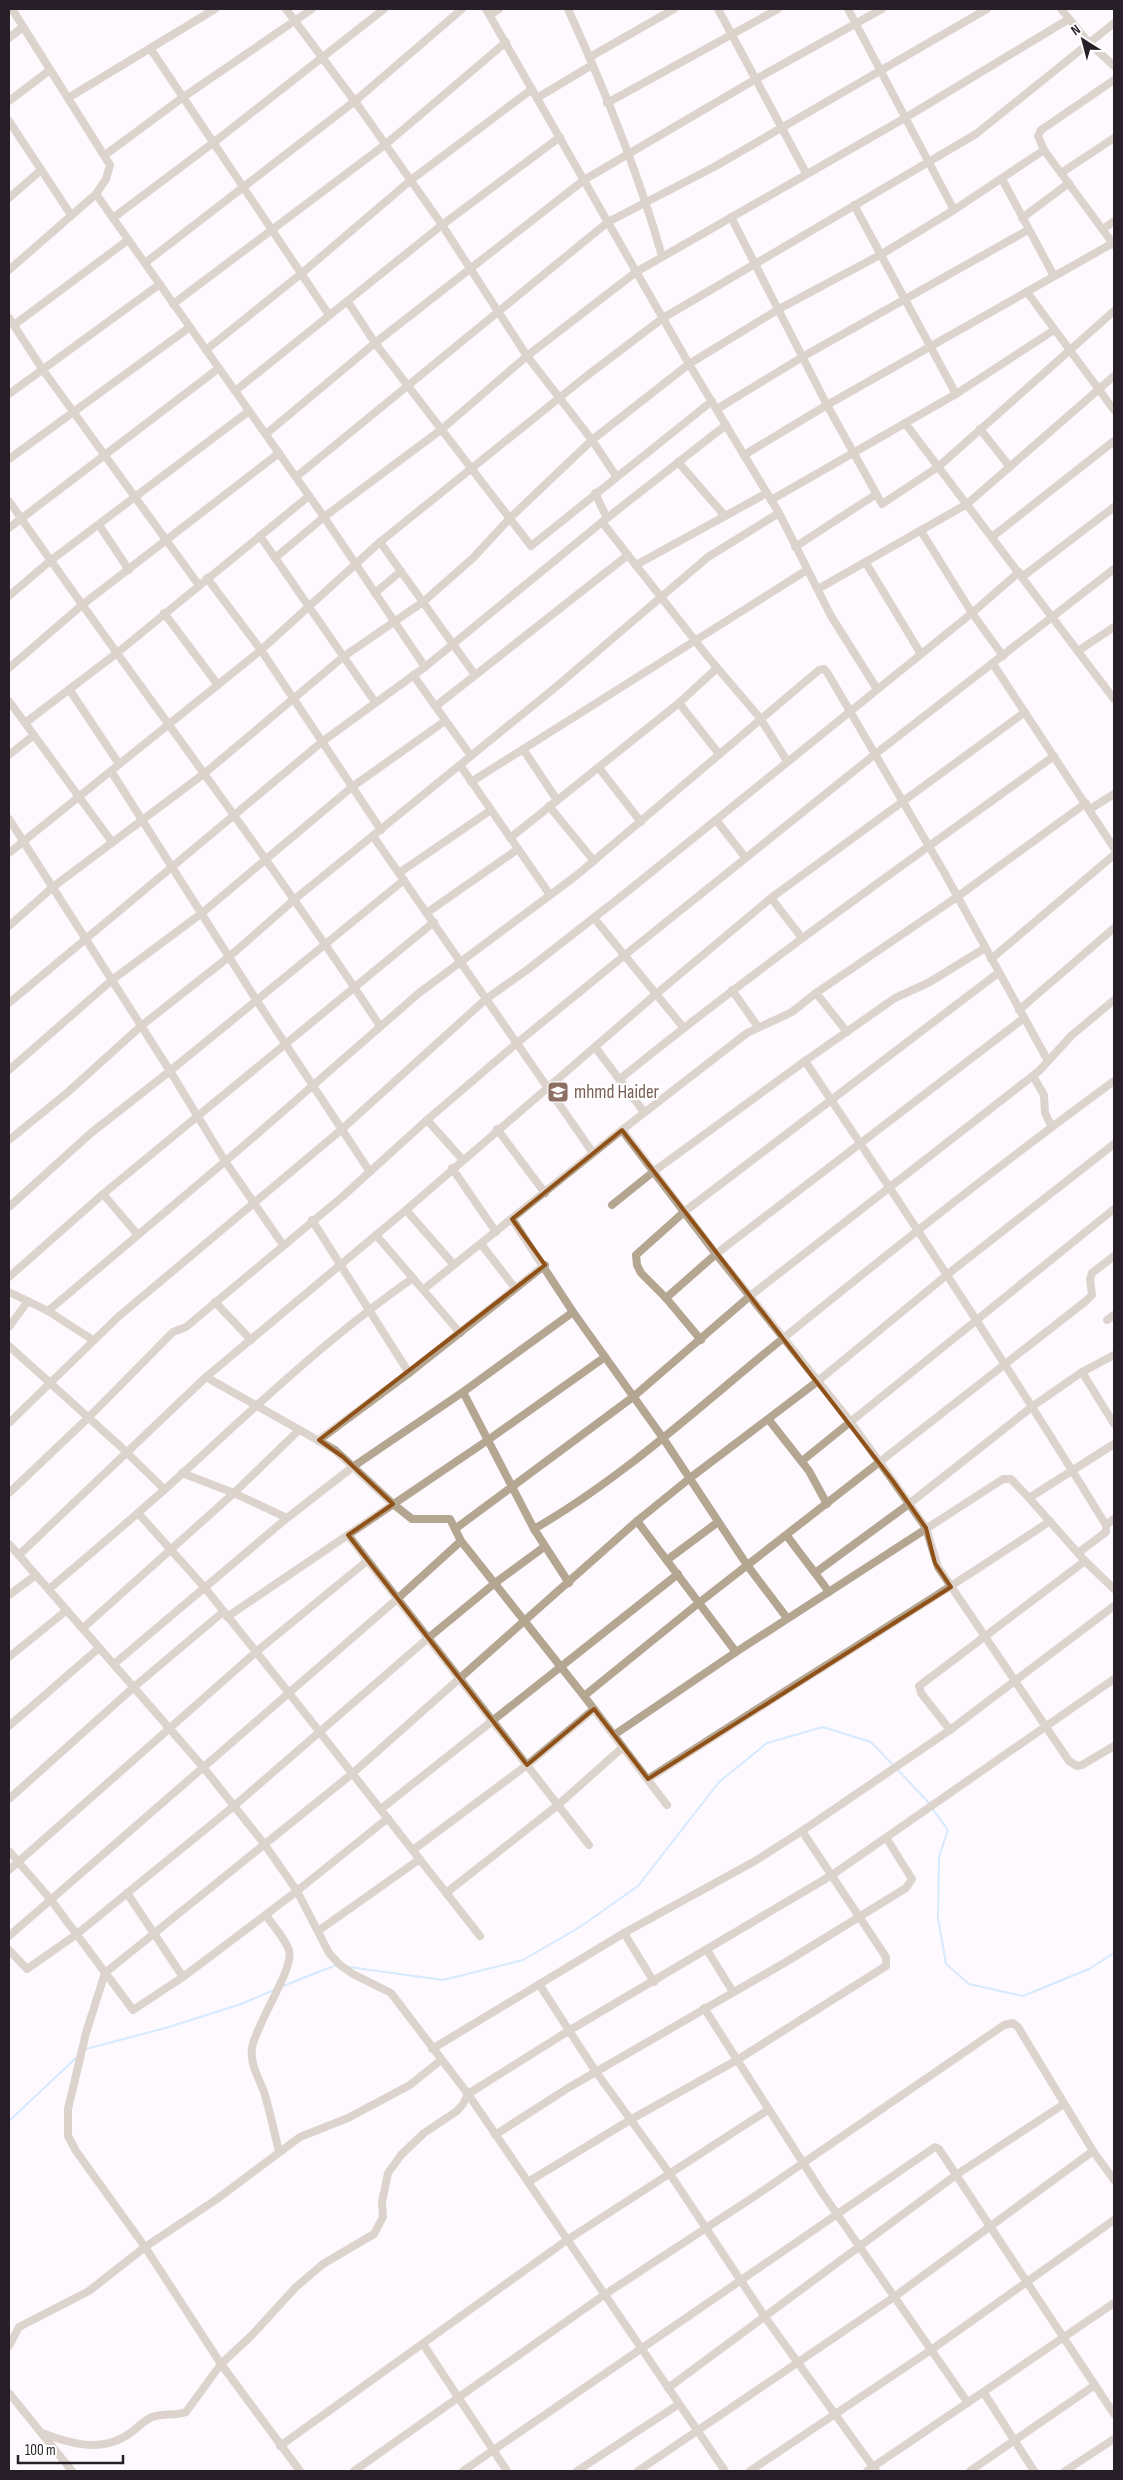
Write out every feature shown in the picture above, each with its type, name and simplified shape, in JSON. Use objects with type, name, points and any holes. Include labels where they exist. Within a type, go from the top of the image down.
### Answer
[{"type":"street","points":[[9,270],[96,194],[110,171],[110,165],[105,155],[12,9]]},
{"type":"street","points":[[68,98],[215,9]]},
{"type":"street","points":[[286,9],[386,144],[442,225],[527,356],[592,440],[616,476]]},
{"type":"street","points":[[105,155],[182,98],[312,9]]},
{"type":"street","points":[[145,263],[355,101],[462,9]]},
{"type":"street","points":[[499,9],[488,12],[689,364],[779,513],[831,616],[877,689]]},
{"type":"street","points":[[568,9],[591,61],[647,203],[662,256]]},
{"type":"street","points":[[537,98],[591,61],[674,9]]},
{"type":"street","points":[[718,9],[806,173]]},
{"type":"street","points":[[607,103],[778,9]]},
{"type":"street","points":[[848,9],[954,210]]},
{"type":"street","points":[[266,434],[375,343],[584,180],[756,79],[882,9]]},
{"type":"street","points":[[296,477],[608,222],[647,203],[782,128],[988,9]]},
{"type":"street","points":[[1061,9],[1089,43],[1114,66]]},
{"type":"street","points":[[113,218],[322,58],[379,10]]},
{"type":"street","points":[[275,558],[324,517],[442,429],[527,356],[636,272],[905,118],[1069,20]]},
{"type":"street","points":[[9,852],[261,650],[380,542],[559,398],[663,318],[988,126],[1114,23]]},
{"type":"street","points":[[9,38],[24,28]]},
{"type":"street","points":[[173,304],[386,144],[506,42]]},
{"type":"street","points":[[150,48],[329,316]]},
{"type":"street","points":[[9,101],[50,70]]},
{"type":"street","points":[[744,455],[826,405],[1113,244],[1044,150],[1038,136],[1042,130],[1114,80]]},
{"type":"street","points":[[206,350],[302,273],[411,180],[532,89]]},
{"type":"street","points":[[10,127],[71,215]]},
{"type":"street","points":[[235,391],[442,225],[560,137]]},
{"type":"street","points":[[1061,173],[1114,140]]},
{"type":"street","points":[[9,926],[53,887],[205,773],[342,657],[423,602],[473,558],[510,518],[592,440],[689,364],[780,310],[882,254],[954,210],[1044,150]]},
{"type":"street","points":[[9,198],[41,170]]},
{"type":"street","points":[[1002,179],[1054,276]]},
{"type":"street","points":[[1022,218],[1069,183]]},
{"type":"street","points":[[96,194],[324,517],[425,666]]},
{"type":"street","points":[[854,205],[932,346],[956,394]]},
{"type":"street","points":[[731,217],[804,356],[826,405],[880,503],[885,504],[938,467],[1114,311]]},
{"type":"street","points":[[1103,229],[1114,221]]},
{"type":"street","points":[[717,409],[804,356],[1028,230]]},
{"type":"street","points":[[128,240],[11,322],[105,457],[198,584]]},
{"type":"street","points":[[9,394],[160,284]]},
{"type":"street","points":[[1027,292],[1114,410]]},
{"type":"street","points":[[348,302],[375,343],[531,546],[594,493],[712,401]]},
{"type":"street","points":[[9,459],[190,327]]},
{"type":"street","points":[[636,565],[725,516],[853,453],[956,394],[1054,330]]},
{"type":"street","points":[[9,528],[105,457],[219,368]]},
{"type":"street","points":[[818,588],[866,563],[967,504],[1114,376]]},
{"type":"street","points":[[9,596],[50,561],[249,411]]},
{"type":"street","points":[[906,423],[1052,617],[1113,694]]},
{"type":"street","points":[[9,1003],[85,938],[174,868],[323,741],[425,666],[604,520],[726,425]]},
{"type":"street","points":[[980,429],[1010,466]]},
{"type":"street","points":[[992,537],[1114,441]]},
{"type":"street","points":[[9,668],[82,605],[279,453]]},
{"type":"street","points":[[678,462],[725,516]]},
{"type":"street","points":[[594,493],[604,520],[628,555],[717,668],[760,718],[787,761]]},
{"type":"street","points":[[795,547],[876,495]]},
{"type":"street","points":[[25,723],[117,653],[198,584],[309,496]]},
{"type":"street","points":[[9,501],[50,561],[296,899],[380,1026]]},
{"type":"street","points":[[9,1423],[93,1340],[341,1130],[486,999],[528,970],[594,918],[1020,575],[1113,510]]},
{"type":"street","points":[[10,1136],[68,1092],[141,1026],[230,956],[296,899],[714,553],[779,513]]},
{"type":"street","points":[[99,525],[129,570]]},
{"type":"street","points":[[921,531],[972,613],[1002,656]]},
{"type":"street","points":[[260,536],[342,657],[375,702]]},
{"type":"street","points":[[380,542],[475,675]]},
{"type":"street","points":[[436,706],[628,555]]},
{"type":"street","points":[[866,563],[921,654]]},
{"type":"street","points":[[9,1493],[87,1419],[173,1332],[186,1327],[370,1172],[517,1043],[745,857],[1114,569]]},
{"type":"street","points":[[471,782],[807,570]]},
{"type":"street","points":[[375,593],[401,571]]},
{"type":"street","points":[[207,578],[261,650],[381,830]]},
{"type":"street","points":[[164,613],[218,685]]},
{"type":"street","points":[[1078,651],[1114,627]]},
{"type":"street","points":[[993,664],[1114,848]]},
{"type":"street","points":[[510,838],[679,703],[717,668]]},
{"type":"street","points":[[48,1311],[313,1086],[380,1026],[461,960],[550,896],[594,861],[760,718],[819,670],[824,669],[850,711],[929,847],[1048,1061]]},
{"type":"street","points":[[413,675],[471,756]]},
{"type":"street","points":[[69,689],[118,764]]},
{"type":"street","points":[[9,701],[112,842]]},
{"type":"street","points":[[679,703],[719,754]]},
{"type":"street","points":[[19,1555],[206,1377],[406,1210],[497,1129],[655,995],[771,898],[1025,712]]},
{"type":"street","points":[[9,1070],[112,980],[202,913],[352,787],[445,720]]},
{"type":"street","points":[[9,755],[34,735]]},
{"type":"street","points":[[523,748],[557,800]]},
{"type":"street","points":[[620,1079],[683,1027],[878,881],[929,847],[1054,756]]},
{"type":"street","points":[[460,765],[550,896]]},
{"type":"street","points":[[599,768],[641,822]]},
{"type":"street","points":[[111,771],[257,1001],[370,1172]]},
{"type":"street","points":[[424,1289],[644,1112],[758,1027],[792,1012],[816,992],[1088,806],[1114,794]]},
{"type":"street","points":[[549,806],[594,861]]},
{"type":"street","points":[[9,1207],[91,1133],[326,945],[402,877],[491,810]]},
{"type":"street","points":[[9,819],[170,1071],[252,1204],[283,1245]]},
{"type":"street","points":[[716,820],[745,857]]},
{"type":"street","points":[[373,836],[428,912],[593,1153]]},
{"type":"street","points":[[428,912],[518,849]]},
{"type":"street","points":[[991,959],[1114,855]]},
{"type":"street","points":[[771,898],[802,938]]},
{"type":"street","points":[[594,918],[683,1027]]},
{"type":"street","points":[[9,1277],[103,1194],[434,922]]},
{"type":"street","points":[[1019,1010],[1114,928]]},
{"type":"street","points":[[612,1205],[653,1172],[895,998],[928,983],[985,948]]},
{"type":"street","points":[[701,1340],[666,1298],[641,1273],[637,1265],[636,1254],[684,1212],[998,973]]},
{"type":"street","points":[[732,990],[758,1027]]},
{"type":"street","points":[[816,992],[847,1032]]},
{"type":"street","points":[[455,1529],[512,1489],[633,1397],[750,1296],[1033,1076],[1072,1035],[1114,1000]]},
{"type":"street","points":[[666,1298],[716,1254],[1024,1018]]},
{"type":"street","points":[[595,1047],[644,1112]]},
{"type":"street","points":[[805,1061],[892,1187],[1033,1406],[1106,1525],[1106,1532],[1078,1554]]},
{"type":"street","points":[[1033,1076],[1044,1095],[1045,1113],[1052,1127]]},
{"type":"street","points":[[534,1529],[591,1495],[663,1438],[784,1337],[919,1230],[1114,1081]]},
{"type":"street","points":[[427,1120],[463,1160]]},
{"type":"street","points":[[497,1129],[545,1193]]},
{"type":"street","points":[[622,1130],[716,1254],[850,1421],[880,1463],[926,1528],[936,1563],[951,1587],[1069,1761],[1077,1766],[1114,1746]]},
{"type":"street","points":[[300,2471],[220,2364],[145,2247],[76,2151],[68,2136],[68,2109],[86,2033],[105,1973],[353,1773],[570,1583],[637,1521],[690,1478],[818,1381],[948,1274],[1114,1144]]},
{"type":"street","points":[[452,1168],[496,1232]]},
{"type":"street","points":[[103,1194],[138,1235]]},
{"type":"street","points":[[802,1461],[1114,1209]]},
{"type":"street","points":[[406,1210],[454,1265]]},
{"type":"street","points":[[512,1219],[545,1265],[573,1312],[663,1438],[747,1565],[787,1618]]},
{"type":"street","points":[[312,1220],[409,1373]]},
{"type":"street","points":[[376,1235],[460,1332]]},
{"type":"street","points":[[481,1244],[516,1288]]},
{"type":"street","points":[[584,1696],[700,1602],[787,1536],[1092,1295],[1090,1278],[1092,1273],[1114,1256]]},
{"type":"street","points":[[319,1440],[409,1373],[545,1265]]},
{"type":"street","points":[[48,1590],[138,1513],[254,1406],[369,1309],[413,1278]]},
{"type":"street","points":[[9,1292],[48,1311],[93,1340]]},
{"type":"street","points":[[9,1327],[28,1301]]},
{"type":"street","points":[[215,1302],[251,1340]]},
{"type":"street","points":[[114,1664],[287,1518],[354,1466],[463,1392],[573,1312]]},
{"type":"street","points":[[1107,1320],[1114,1315]]},
{"type":"street","points":[[9,1346],[164,1489]]},
{"type":"street","points":[[9,1799],[134,1687],[225,1615],[348,1535],[488,1440],[605,1357]]},
{"type":"street","points":[[815,1573],[909,1504],[1033,1406],[1082,1372],[1113,1357]]},
{"type":"street","points":[[1082,1372],[1114,1424]]},
{"type":"street","points":[[206,1377],[254,1406],[319,1440],[354,1466],[393,1504],[412,1519],[450,1519],[461,1541],[561,1666],[667,1805]]},
{"type":"street","points":[[463,1392],[544,1547],[570,1583]]},
{"type":"street","points":[[768,1420],[802,1461],[827,1504]]},
{"type":"street","points":[[82,1628],[234,1493],[299,1430]]},
{"type":"street","points":[[1029,1498],[1114,1444]]},
{"type":"street","points":[[182,1473],[234,1493],[287,1518]]},
{"type":"street","points":[[614,1735],[787,1618],[1003,1479],[1012,1479],[1085,1562],[1114,1589]]},
{"type":"street","points":[[138,1513],[205,1588],[382,1809],[480,1936]]},
{"type":"street","points":[[1106,1525],[1114,1519]]},
{"type":"street","points":[[637,1521],[736,1652]]},
{"type":"street","points":[[648,1779],[765,1703],[951,1587],[1050,1521]]},
{"type":"street","points":[[667,1560],[718,1522]]},
{"type":"street","points":[[348,1535],[396,1600],[589,1845]]},
{"type":"street","points":[[787,1536],[828,1592]]},
{"type":"street","points":[[9,1936],[396,1600],[461,1541]]},
{"type":"street","points":[[9,1544],[204,1767],[297,1891],[329,1953],[340,1965],[363,1981],[391,1993],[468,2094],[725,2471]]},
{"type":"street","points":[[9,1950],[27,1969],[77,1934],[234,1806],[495,1583],[544,1547]]},
{"type":"street","points":[[9,1870],[256,1652],[367,1561]]},
{"type":"street","points":[[950,1730],[921,1693],[919,1686],[1085,1562]]},
{"type":"street","points":[[382,1809],[678,1574]]},
{"type":"street","points":[[9,1595],[36,1575]]},
{"type":"street","points":[[432,2049],[624,1933],[755,1861],[802,1831],[950,1730],[1114,1606]]},
{"type":"street","points":[[9,1657],[67,1610]]},
{"type":"street","points":[[9,1726],[99,1648]]},
{"type":"street","points":[[42,2433],[86,2446],[109,2444],[126,2436],[149,2418],[161,2414],[186,2412],[220,2364],[252,2336],[296,2287],[323,2264],[374,2234],[383,2217],[382,2202],[388,2173],[401,2155],[424,2133],[457,2111],[468,2094],[570,2030],[832,1875],[887,1839],[1114,1679]]},
{"type":"street","points":[[412,1850],[527,1765],[594,1709]]},
{"type":"street","points":[[446,1893],[558,1805],[623,1747]]},
{"type":"street","points":[[9,1851],[77,1934],[134,2010],[183,1977],[266,1915],[388,1818]]},
{"type":"street","points":[[528,2182],[630,2120],[737,2060],[886,1966],[886,1957],[802,1831]]},
{"type":"street","points":[[495,2135],[547,2100],[733,1992],[911,1884],[910,1875],[887,1839]]},
{"type":"street","points":[[318,1932],[420,1859]]},
{"type":"street","points":[[127,1893],[183,1977]]},
{"type":"street","points":[[266,1915],[289,1951],[290,1960],[284,1977],[266,2008],[252,2049],[254,2068],[264,2091],[279,2151]]},
{"type":"street","points":[[624,1933],[654,1982]]},
{"type":"street","points":[[707,1950],[733,1992]]},
{"type":"street","points":[[539,1984],[596,2072],[670,2174],[765,2317],[872,2470],[1114,2303]]},
{"type":"street","points":[[704,2008],[838,2216],[968,2403]]},
{"type":"street","points":[[354,2471],[604,2295],[803,2163],[1004,2024],[1013,2023],[1018,2028],[1093,2151],[1114,2180]]},
{"type":"street","points":[[9,2346],[19,2327],[89,2291],[145,2247],[217,2199],[300,2137],[348,2118],[410,2085],[441,2060]]},
{"type":"street","points":[[668,2388],[956,2175],[1064,2104]]},
{"type":"street","points":[[280,2446],[567,2240],[768,2110]]},
{"type":"street","points":[[463,2471],[838,2216],[932,2148],[939,2149],[1114,2414]]},
{"type":"street","points":[[638,2471],[894,2297],[1093,2151]]},
{"type":"street","points":[[750,2471],[931,2350],[1114,2220]]},
{"type":"street","points":[[423,2344],[507,2471]]},
{"type":"street","points":[[970,2471],[1015,2443],[1095,2385]]},
{"type":"street","points":[[9,2392],[72,2471]]},
{"type":"street","points":[[984,2393],[1034,2471]]},
{"type":"street","points":[[577,2471],[679,2404]]},
{"type":"street","points":[[1065,2471],[1114,2439]]},
{"type":"highlighted area","points":[[622,1130],[893,1481],[926,1528],[935,1563],[951,1587],[648,1779],[594,1709],[527,1765],[348,1535],[393,1504],[343,1457],[319,1440],[545,1265],[512,1219]]},
{"type":"waterway","points":[[349,1967],[443,1980],[523,1960],[580,1927],[638,1886],[719,1782],[767,1743],[823,1727],[871,1742],[894,1766]]},
{"type":"waterway","points":[[897,1769],[930,1804]]},
{"type":"waterway","points":[[932,1808],[948,1830],[939,1857],[938,1918],[946,1964],[969,1984],[1023,1996],[1089,1969],[1114,1953]]},
{"type":"waterway","points":[[283,1986],[336,1965]]},
{"type":"waterway","points":[[86,2049],[169,2027],[241,2004],[274,1990]]},
{"type":"waterway","points":[[9,2121],[77,2057]]},
{"type":"place","name":"mhmd Haider","points":[[558,1092]]}]
